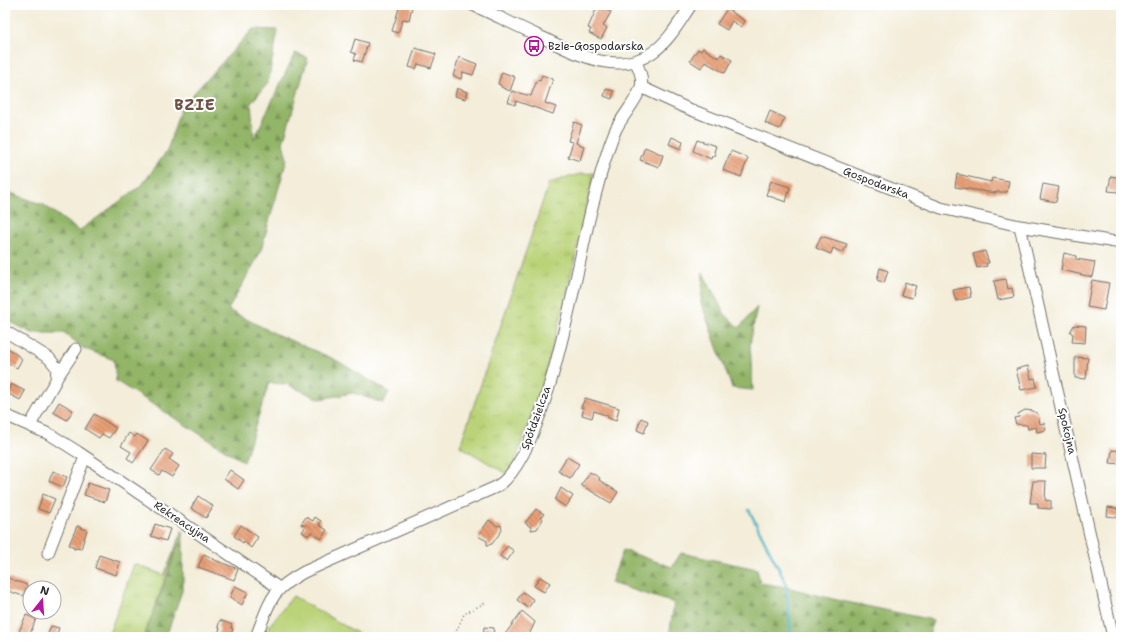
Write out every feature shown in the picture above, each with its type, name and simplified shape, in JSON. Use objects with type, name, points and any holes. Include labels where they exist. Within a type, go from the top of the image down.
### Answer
[{"type":"street","points":[[473,5],[586,58],[610,63],[635,61],[653,52],[676,26],[691,5]]},
{"type":"street","points":[[635,61],[641,74],[641,87]]},
{"type":"street","name":"Gospodarska","points":[[641,87],[684,107],[942,208],[1020,226],[1121,243]]},
{"type":"street","name":"Spółdzielcza","points":[[256,637],[273,596],[279,588],[304,572],[504,483],[515,470],[536,426],[551,378],[574,293],[592,208],[609,149],[616,129],[641,87]]},
{"type":"street","name":"Spokojna","points":[[1020,226],[1113,637]]},
{"type":"street","points":[[5,331],[48,358],[57,368],[56,380]]},
{"type":"street","points":[[30,425],[76,349]]},
{"type":"street","name":"Rekreacyjna","points":[[5,415],[51,435],[279,588]]},
{"type":"street","points":[[48,553],[85,457]]},
{"type":"path","points":[[448,637],[456,632],[464,614],[485,603]]},
{"type":"green space","points":[[253,29],[278,30],[268,83],[251,103],[254,139],[295,53],[308,58],[283,143],[287,159],[260,253],[228,310],[278,335],[334,359],[389,392],[383,403],[353,393],[320,399],[286,384],[269,383],[244,462],[116,381],[114,360],[83,348],[65,333],[32,333],[5,319],[5,191],[44,205],[79,231],[142,185],[167,151],[181,107]]},
{"type":"green space","points":[[594,173],[566,298],[544,378],[510,476],[460,446],[549,183],[580,174]]},
{"type":"green space","points":[[703,273],[724,313],[739,328],[757,307],[750,344],[753,390],[732,388],[701,303]]},
{"type":"green space","points":[[182,530],[183,588],[166,637],[144,637],[167,577]]},
{"type":"green space","points":[[182,531],[144,637],[108,637],[134,564],[164,575]]},
{"type":"green space","points":[[623,550],[672,567],[681,553],[757,569],[760,583],[786,587],[837,600],[933,620],[929,637],[669,637],[674,603],[611,583]]},
{"type":"green space","points":[[293,596],[364,637],[266,637],[270,625]]},
{"type":"building","points":[[400,5],[412,7],[409,20],[403,19],[398,33],[392,31]]},
{"type":"building","points":[[598,5],[611,12],[603,26],[607,28],[601,39],[589,33],[591,29],[588,28]]},
{"type":"building","points":[[727,9],[745,21],[741,27],[732,21],[727,30],[717,24]]},
{"type":"building","points":[[355,39],[368,43],[362,62],[354,60],[356,54],[351,52]]},
{"type":"building","points":[[415,48],[436,54],[431,68],[418,64],[416,69],[409,67]]},
{"type":"building","points":[[703,48],[719,58],[721,54],[732,60],[725,73],[705,62],[701,68],[690,61],[698,49],[701,51]]},
{"type":"building","points":[[459,57],[477,64],[473,75],[463,72],[461,79],[453,76]]},
{"type":"building","points":[[502,72],[515,77],[510,91],[498,84]]},
{"type":"building","points":[[542,75],[553,79],[545,103],[556,107],[553,114],[516,101],[515,105],[508,102],[512,91],[531,96],[537,80],[540,81]]},
{"type":"building","points":[[457,88],[467,92],[465,99],[455,96]]},
{"type":"building","points":[[606,89],[614,91],[612,99],[604,96]]},
{"type":"building","points":[[770,111],[785,118],[780,129],[765,123]]},
{"type":"building","points":[[574,122],[582,125],[576,143],[584,146],[580,161],[568,157],[573,142],[568,141]]},
{"type":"building","points":[[672,137],[683,142],[681,149],[669,144]]},
{"type":"building","points":[[697,140],[716,146],[714,152],[716,155],[712,156],[711,159],[693,151]]},
{"type":"building","points":[[645,147],[663,155],[659,167],[640,160]]},
{"type":"building","points":[[731,151],[748,158],[741,177],[723,170]]},
{"type":"building","points":[[957,174],[991,182],[992,178],[1009,181],[1007,192],[995,193],[955,187]]},
{"type":"building","points":[[1111,176],[1120,178],[1118,192],[1108,191]]},
{"type":"building","points":[[771,181],[790,187],[786,202],[766,195]]},
{"type":"building","points":[[1043,184],[1059,187],[1056,202],[1040,199]]},
{"type":"building","points":[[821,236],[847,244],[843,253],[833,248],[831,254],[816,248]]},
{"type":"building","points":[[985,251],[989,263],[986,263],[987,266],[977,268],[973,254]]},
{"type":"building","points":[[1064,253],[1076,256],[1076,259],[1095,262],[1092,277],[1061,270]]},
{"type":"building","points":[[880,268],[888,271],[884,283],[877,280]]},
{"type":"building","points":[[1006,279],[1008,289],[1012,288],[1014,297],[998,300],[994,281]]},
{"type":"building","points":[[1092,280],[1109,283],[1104,310],[1087,307]]},
{"type":"building","points":[[905,282],[916,286],[912,298],[901,295]]},
{"type":"building","points":[[969,287],[971,297],[956,301],[953,290]]},
{"type":"building","points":[[1074,325],[1086,326],[1085,343],[1072,342],[1073,334],[1070,332]]},
{"type":"building","points":[[8,348],[22,359],[17,368],[5,361],[5,352]]},
{"type":"building","points":[[1075,357],[1088,358],[1086,379],[1075,378]]},
{"type":"building","points":[[1028,366],[1031,379],[1035,378],[1037,387],[1021,390],[1016,369]]},
{"type":"building","points":[[11,384],[25,391],[20,400],[7,393]]},
{"type":"building","points":[[585,398],[619,408],[616,421],[608,418],[608,416],[594,411],[592,418],[582,415],[584,408],[581,408]]},
{"type":"building","points":[[59,402],[73,410],[67,420],[53,412]]},
{"type":"building","points":[[1025,410],[1033,411],[1038,414],[1040,424],[1044,423],[1046,430],[1037,432],[1036,427],[1028,429],[1027,425],[1016,424],[1014,418],[1019,417],[1018,414]]},
{"type":"building","points":[[94,414],[116,428],[109,438],[102,434],[99,438],[85,429]]},
{"type":"building","points":[[641,418],[648,421],[644,433],[637,430]]},
{"type":"building","points":[[129,433],[135,437],[137,434],[148,441],[133,463],[127,458],[131,452],[121,446]]},
{"type":"building","points":[[165,449],[173,454],[169,459],[179,466],[172,477],[162,471],[159,475],[151,470]]},
{"type":"building","points":[[1112,450],[1121,451],[1121,464],[1110,463]]},
{"type":"building","points":[[1031,454],[1046,455],[1045,468],[1031,468]]},
{"type":"building","points":[[567,457],[579,464],[570,478],[558,471]]},
{"type":"building","points":[[230,470],[244,480],[238,489],[224,479]]},
{"type":"building","points":[[53,471],[67,477],[63,487],[49,481]]},
{"type":"building","points":[[590,472],[600,478],[599,480],[618,492],[611,503],[581,485]]},
{"type":"building","points":[[1033,481],[1046,481],[1045,500],[1051,501],[1051,509],[1038,508],[1038,503],[1030,503]]},
{"type":"building","points":[[88,483],[109,490],[105,502],[84,495]]},
{"type":"building","points":[[561,488],[573,496],[566,507],[555,500]]},
{"type":"building","points":[[43,494],[55,499],[49,513],[38,509]]},
{"type":"building","points":[[198,496],[213,506],[206,518],[191,508]]},
{"type":"building","points":[[1108,507],[1121,509],[1121,518],[1107,516]]},
{"type":"building","points":[[536,509],[544,514],[541,518],[543,519],[537,529],[531,530],[531,527],[525,523]]},
{"type":"building","points":[[306,517],[313,521],[315,517],[321,521],[319,525],[327,530],[321,539],[311,532],[308,536],[302,532],[306,526],[301,524]]},
{"type":"building","points":[[489,520],[497,526],[501,525],[502,530],[492,544],[487,545],[487,541],[478,536]]},
{"type":"building","points":[[155,524],[170,529],[166,541],[151,536]]},
{"type":"building","points":[[241,525],[258,537],[251,548],[244,541],[243,543],[234,536]]},
{"type":"building","points":[[77,526],[87,530],[81,549],[74,549],[73,546],[69,545]]},
{"type":"building","points":[[507,546],[514,551],[507,561],[500,556]]},
{"type":"building","points":[[204,554],[212,559],[238,569],[234,580],[198,567]]},
{"type":"building","points":[[99,555],[120,562],[116,575],[95,568]]},
{"type":"building","points":[[5,577],[22,583],[22,596],[5,590]]},
{"type":"building","points":[[540,577],[550,583],[544,592],[534,586]]},
{"type":"building","points":[[235,586],[248,592],[242,605],[230,597]]},
{"type":"building","points":[[523,592],[534,600],[528,608],[517,600]]},
{"type":"building","points":[[522,611],[535,622],[529,635],[526,637],[503,637]]},
{"type":"building","points":[[24,620],[36,620],[29,636],[19,632]]},
{"type":"building","points":[[220,620],[232,625],[231,628],[233,629],[230,637],[217,637],[220,628],[218,627]]},
{"type":"building","points":[[51,626],[59,628],[56,637],[48,634]]},
{"type":"building","points":[[484,627],[494,628],[493,637],[483,637]]},
{"type":"waterway","points":[[749,510],[786,583],[791,637]]},
{"type":"place","name":"Bzie-Gospodarska","points":[[534,46]]},
{"type":"district","name":"BZIE","points":[[195,105]]}]
